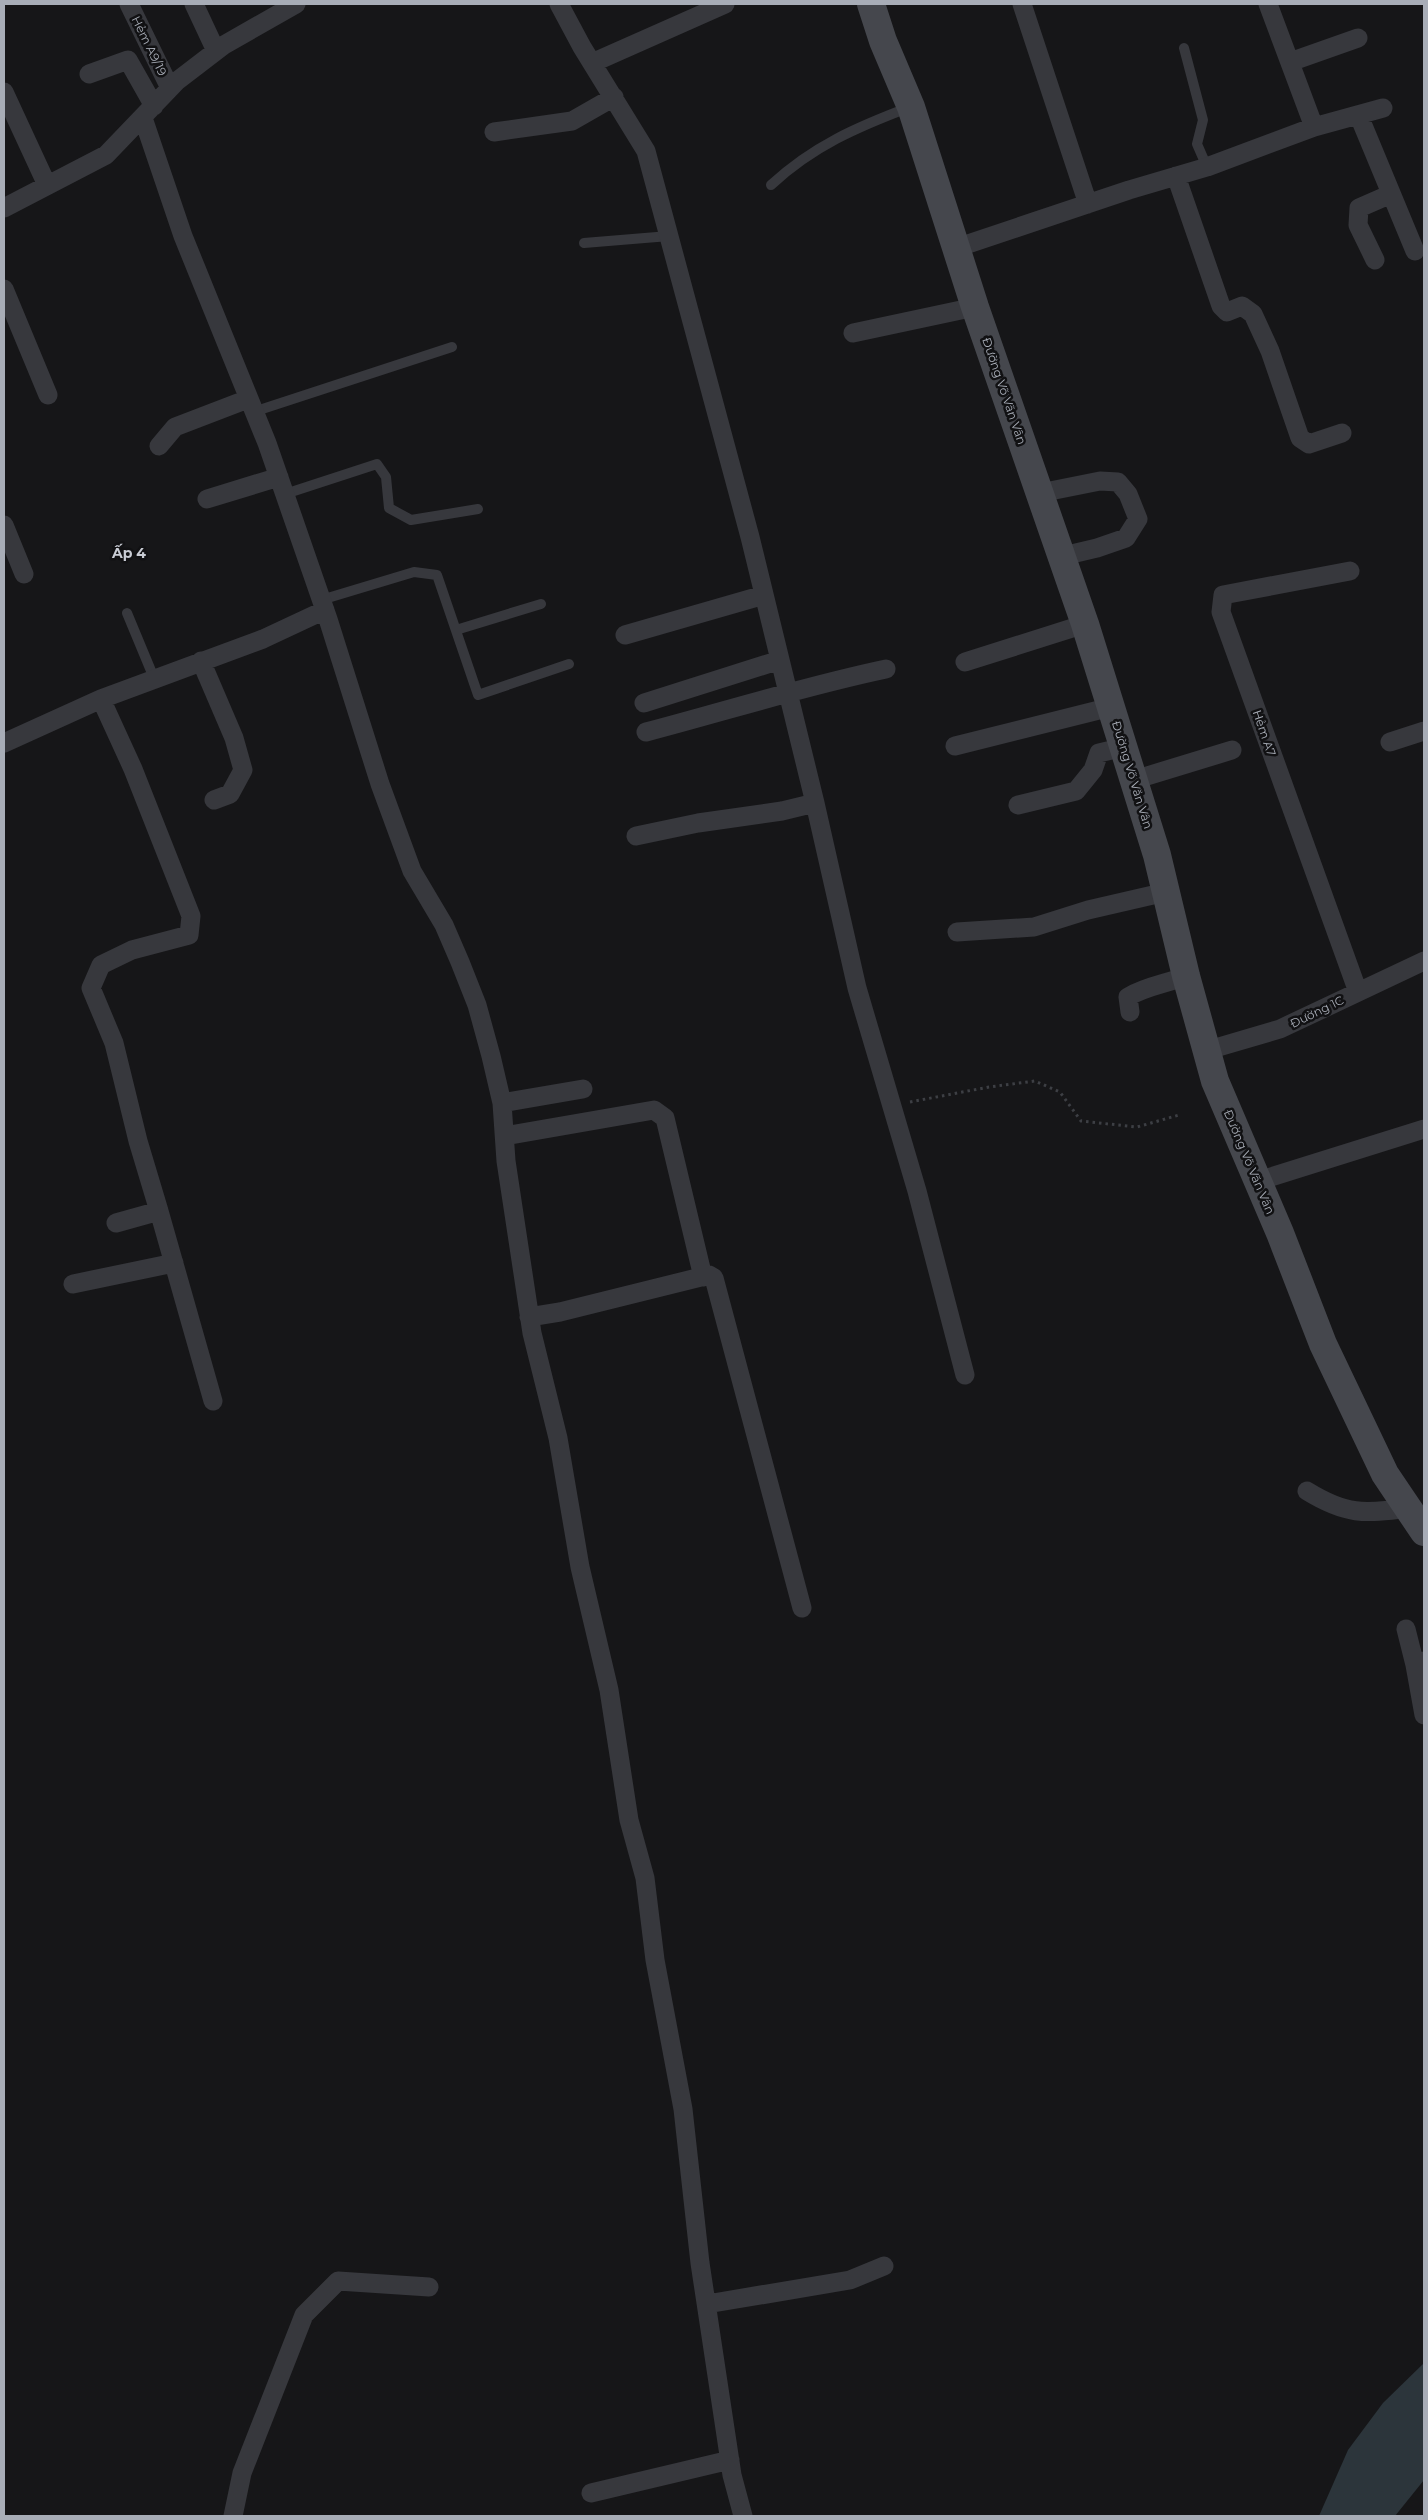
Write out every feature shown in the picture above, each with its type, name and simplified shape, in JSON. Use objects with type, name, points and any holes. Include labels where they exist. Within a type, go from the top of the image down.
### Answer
[{"type":"street","name":"Hẻm A9/19","points":[[129,4],[170,88]]},
{"type":"street","points":[[194,4],[216,51]]},
{"type":"street","points":[[4,208],[106,156],[170,88],[216,51],[296,4]]},
{"type":"street","points":[[559,4],[592,63],[646,151],[764,595],[815,803],[857,988],[893,1108],[965,1375]]},
{"type":"street","points":[[592,63],[725,4]]},
{"type":"street","name":"Đường Võ Văn Vân","points":[[871,4],[883,42],[911,107],[975,307],[1085,624],[1134,780],[1166,892],[1205,1051],[1215,1081],[1258,1181],[1323,1344],[1385,1474],[1424,1532]]},
{"type":"street","points":[[1022,4],[1088,204]]},
{"type":"street","points":[[1268,4],[1314,127]]},
{"type":"street","points":[[1290,62],[1358,38]]},
{"type":"street","points":[[89,74],[128,60],[148,112],[183,236],[267,443],[323,605],[380,784],[412,871],[444,925],[477,1005],[502,1103],[515,1226],[529,1317],[558,1438],[580,1568],[608,1690],[629,1820],[645,1878],[655,1960],[683,2109],[707,2304],[730,2460],[743,2516]]},
{"type":"street","points":[[4,92],[48,185]]},
{"type":"street","points":[[494,132],[572,121],[614,97]]},
{"type":"street","points":[[956,248],[1207,167],[1314,127],[1383,108]]},
{"type":"street","points":[[1358,116],[1416,251]]},
{"type":"street","points":[[1176,176],[1220,306],[1227,312],[1242,306],[1254,314],[1273,360],[1300,438],[1309,444],[1342,433]]},
{"type":"street","points":[[1375,260],[1358,226],[1359,208],[1391,194]]},
{"type":"street","points":[[4,289],[48,395]]},
{"type":"street","points":[[853,334],[975,307]]},
{"type":"street","points":[[160,446],[168,433],[180,425],[250,405]]},
{"type":"street","points":[[1040,493],[1100,481],[1118,482],[1128,494],[1138,518],[1126,538],[1097,548],[1062,556]]},
{"type":"street","points":[[208,498],[282,485]]},
{"type":"street","points":[[4,525],[24,574]]},
{"type":"street","name":"Hẻm A7","points":[[1350,572],[1223,595],[1221,612],[1358,992]]},
{"type":"street","points":[[625,635],[764,595]]},
{"type":"street","points":[[4,743],[101,699],[263,638],[323,605]]},
{"type":"street","points":[[965,662],[1085,624]]},
{"type":"street","points":[[644,703],[780,660]]},
{"type":"street","points":[[201,661],[234,738],[243,770],[230,794],[214,800]]},
{"type":"street","points":[[646,732],[788,695],[837,679],[886,670]]},
{"type":"street","points":[[101,699],[133,769],[191,916],[189,935],[132,950],[101,965],[91,988],[114,1043],[138,1141],[213,1401]]},
{"type":"street","points":[[955,746],[1111,707]]},
{"type":"street","points":[[1390,742],[1424,731]]},
{"type":"street","points":[[1018,805],[1076,791],[1094,770],[1099,753],[1124,747]]},
{"type":"street","points":[[1134,780],[1232,750]]},
{"type":"street","points":[[636,836],[698,822],[782,811],[815,803]]},
{"type":"street","points":[[957,932],[1034,927],[1088,910],[1166,892]]},
{"type":"street","name":"Đường 1C","points":[[1205,1051],[1280,1029],[1424,961]]},
{"type":"street","points":[[1130,1012],[1128,997],[1142,988],[1162,985],[1186,976]]},
{"type":"street","points":[[502,1103],[583,1089]]},
{"type":"street","points":[[505,1136],[654,1110],[660,1112],[665,1118],[703,1277]]},
{"type":"street","points":[[1258,1181],[1424,1129]]},
{"type":"street","points":[[116,1224],[159,1211]]},
{"type":"street","points":[[73,1284],[174,1263]]},
{"type":"street","points":[[529,1317],[560,1312],[703,1277],[709,1276],[714,1278],[717,1283],[802,1608]]},
{"type":"street","points":[[1307,1491],[1322,1500],[1351,1512],[1373,1513],[1408,1508]]},
{"type":"street","points":[[1406,1628],[1420,1663],[1424,1715]]},
{"type":"street","points":[[707,2304],[850,2280],[884,2266]]},
{"type":"street","points":[[233,2516],[242,2474],[304,2316],[338,2281],[429,2287]]},
{"type":"street","points":[[590,2492],[730,2460]]},
{"type":"lane","points":[[1184,48],[1204,120],[1197,144],[1207,167]]},
{"type":"lane","points":[[771,185],[822,145],[860,126],[911,107]]},
{"type":"lane","points":[[584,243],[669,236]]},
{"type":"lane","points":[[250,405],[452,347]]},
{"type":"lane","points":[[282,485],[377,464],[386,477],[389,508],[411,520],[478,509]]},
{"type":"lane","points":[[323,605],[414,572],[437,575],[478,695],[569,664]]},
{"type":"lane","points":[[456,630],[541,604]]},
{"type":"lane","points":[[127,613],[154,678]]},
{"type":"path","points":[[893,1108],[923,1099],[1035,1081],[1060,1092],[1081,1121],[1137,1127],[1179,1115]]},
{"type":"shaded area","points":[[1424,2363],[1424,2480],[1395,2516],[1319,2516],[1348,2450],[1383,2403]]},
{"type":"district","name":"Ấp 4","points":[[129,553]]}]
